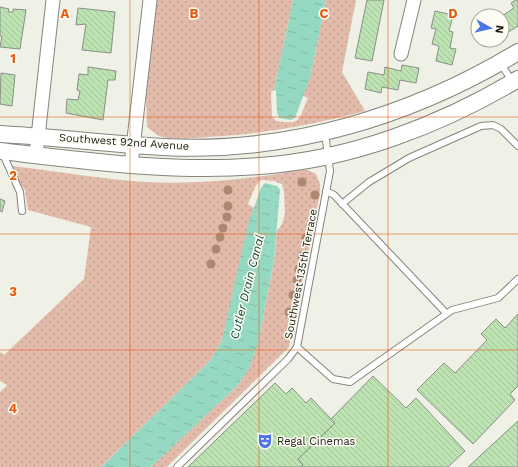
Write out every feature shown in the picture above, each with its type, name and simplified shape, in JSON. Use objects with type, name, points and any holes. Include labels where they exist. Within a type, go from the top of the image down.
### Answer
[{"type":"street","points":[[36,155],[53,0]]},
{"type":"street","points":[[131,165],[150,0]]},
{"type":"street","points":[[401,54],[414,0]]},
{"type":"street","name":"Southwest 92nd Avenue","points":[[0,134],[163,147],[223,147],[283,140],[325,133],[395,112],[425,100],[500,63],[518,52]]},
{"type":"street","name":"Southwest 92nd Avenue","points":[[1,151],[131,165],[179,167],[259,166],[350,150],[411,131],[450,115],[516,83]]},
{"type":"lane","points":[[500,63],[516,83]]},
{"type":"lane","points":[[342,204],[369,182],[409,158],[480,126],[493,124],[501,129],[518,146]]},
{"type":"lane","name":"Southwest 135th Terrace","points":[[325,133],[330,171],[297,347],[333,379],[350,382],[452,310],[472,303],[498,298],[518,279]]},
{"type":"lane","points":[[1,151],[20,192],[22,211]]},
{"type":"lane","points":[[326,191],[334,195],[446,314]]},
{"type":"lane","points":[[176,467],[282,364],[297,347]]},
{"type":"shaded area","points":[[156,0],[293,0],[274,90],[271,92],[272,116],[276,121],[291,122],[298,119],[308,98],[303,96],[310,78],[326,0],[356,0],[342,72],[365,111],[307,125],[248,134],[167,138],[154,133],[147,127],[146,97]]},
{"type":"shaded area","points":[[12,166],[112,179],[165,183],[205,182],[264,176],[303,170],[308,170],[316,174],[320,184],[320,193],[289,347],[167,467],[151,467],[237,386],[249,368],[258,345],[274,261],[277,231],[282,224],[285,213],[282,184],[274,181],[261,180],[256,185],[248,204],[254,208],[222,340],[211,360],[101,467],[0,467],[0,392],[7,385],[0,381],[0,352],[4,355],[84,279],[91,227],[28,210],[25,190],[14,175]]},
{"type":"water","points":[[293,0],[326,0],[310,78],[295,118],[291,120],[279,118],[277,112],[276,91],[274,90]]},
{"type":"water","name":"Cutler Drain Canal","points":[[265,183],[277,186],[280,190],[274,260],[258,345],[249,368],[237,386],[151,467],[101,467],[211,360],[222,340],[248,224],[261,188]]},
{"type":"building","points":[[367,0],[384,0],[372,61],[355,58]]},
{"type":"building","points":[[518,0],[518,26],[510,31],[510,11],[514,8],[511,3]]},
{"type":"building","points":[[0,7],[9,9],[8,12],[13,12],[13,9],[26,10],[20,49],[0,47],[2,36],[0,36]]},
{"type":"building","points":[[78,8],[115,12],[111,53],[82,50],[86,24],[76,25]]},
{"type":"building","points":[[435,11],[453,15],[449,31],[453,32],[450,48],[456,49],[452,65],[436,61],[439,46],[432,44],[436,29],[431,28]]},
{"type":"building","points":[[402,65],[419,68],[416,83],[400,80],[398,90],[382,87],[381,93],[365,89],[368,72],[384,75],[385,67],[401,71]]},
{"type":"building","points":[[88,67],[116,71],[115,80],[108,80],[103,120],[66,113],[67,99],[78,100],[80,91],[77,90],[79,74],[88,75]]},
{"type":"building","points":[[1,73],[15,75],[12,106],[0,104]]},
{"type":"building","points":[[0,199],[5,201],[2,212],[0,211]]},
{"type":"building","points":[[518,314],[518,386],[510,394],[515,400],[473,444],[417,390],[444,363],[455,373],[487,340],[481,334],[496,319],[505,328]]},
{"type":"building","points":[[373,376],[406,408],[416,398],[465,451],[448,467],[300,467],[303,465],[298,459],[335,423],[331,419]]},
{"type":"building","name":"Regal Cinemas","points":[[275,383],[286,394],[292,388],[306,403],[311,398],[335,423],[298,459],[303,465],[300,467],[188,467]]},
{"type":"building","points":[[518,421],[518,467],[468,467]]},
{"type":"place","name":"Regal Cinemas","points":[[265,441]]}]
